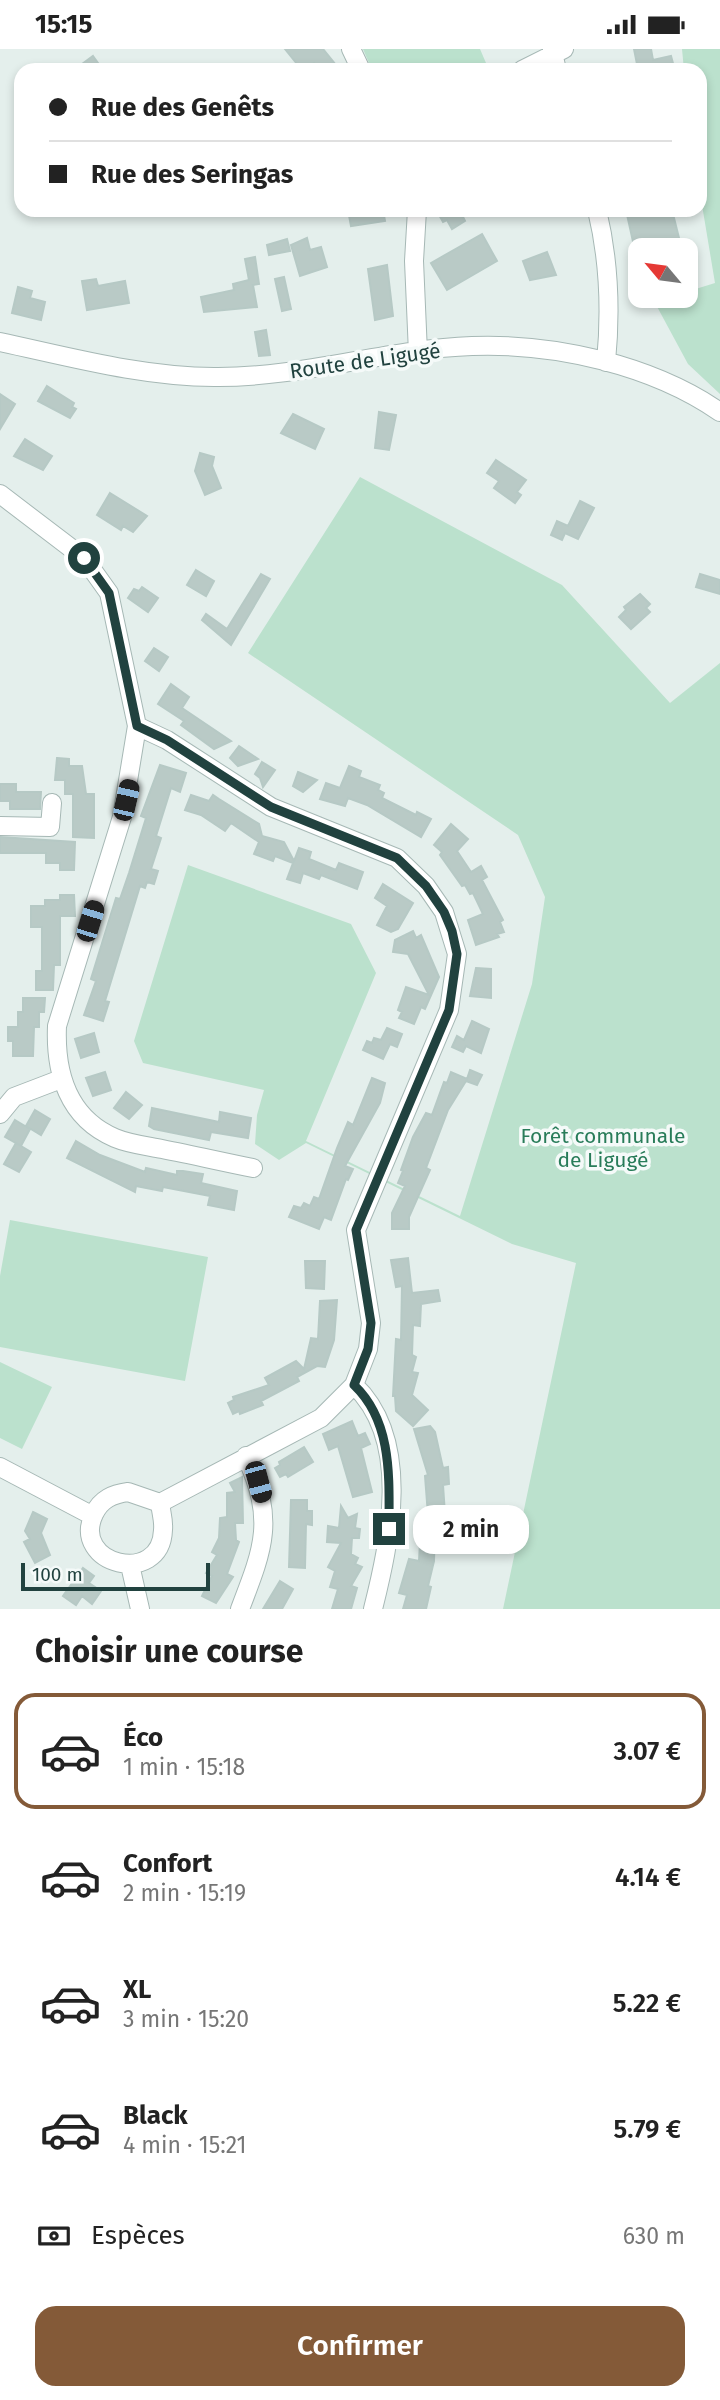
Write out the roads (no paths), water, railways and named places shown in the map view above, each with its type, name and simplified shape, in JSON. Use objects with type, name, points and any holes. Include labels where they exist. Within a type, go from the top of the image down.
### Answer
[{"type":"street","points":[[538,63],[557,55]]},
{"type":"street","points":[[417,217],[414,261],[418,353]]},
{"type":"street","points":[[599,217],[604,237],[610,304],[606,362]]},
{"type":"street","name":"Route de Ligugé","points":[[0,342],[159,373],[214,377],[264,375],[471,346],[517,347],[606,362],[658,380],[720,412]]},
{"type":"street","points":[[0,494],[51,530],[84,558],[109,593],[137,726],[122,817],[57,1026],[56,1052],[61,1079],[77,1110],[96,1129],[118,1139],[253,1168]]},
{"type":"street","points":[[137,726],[167,740],[271,807],[397,858],[426,886],[444,912],[457,954],[449,1010],[356,1230],[371,1323],[368,1349],[354,1385],[321,1417],[160,1503]]},
{"type":"street","points":[[0,826],[50,827],[52,803]]},
{"type":"street","points":[[0,1114],[14,1097],[61,1079]]},
{"type":"street","points":[[354,1385],[366,1397],[388,1448],[389,1529],[373,1609]]},
{"type":"street","points":[[240,1609],[264,1535],[263,1502],[246,1456]]},
{"type":"street","points":[[0,1467],[93,1516]]},
{"type":"street","points":[[117,1493],[139,1494],[160,1503],[164,1529],[157,1549],[150,1557],[130,1566],[117,1564],[97,1551],[90,1528],[93,1516],[107,1498],[117,1493]]},
{"type":"street","points":[[130,1566],[140,1609]]},
{"type":"park label","name":"Forêt communale de Ligugé","points":[[603,1148]]}]
